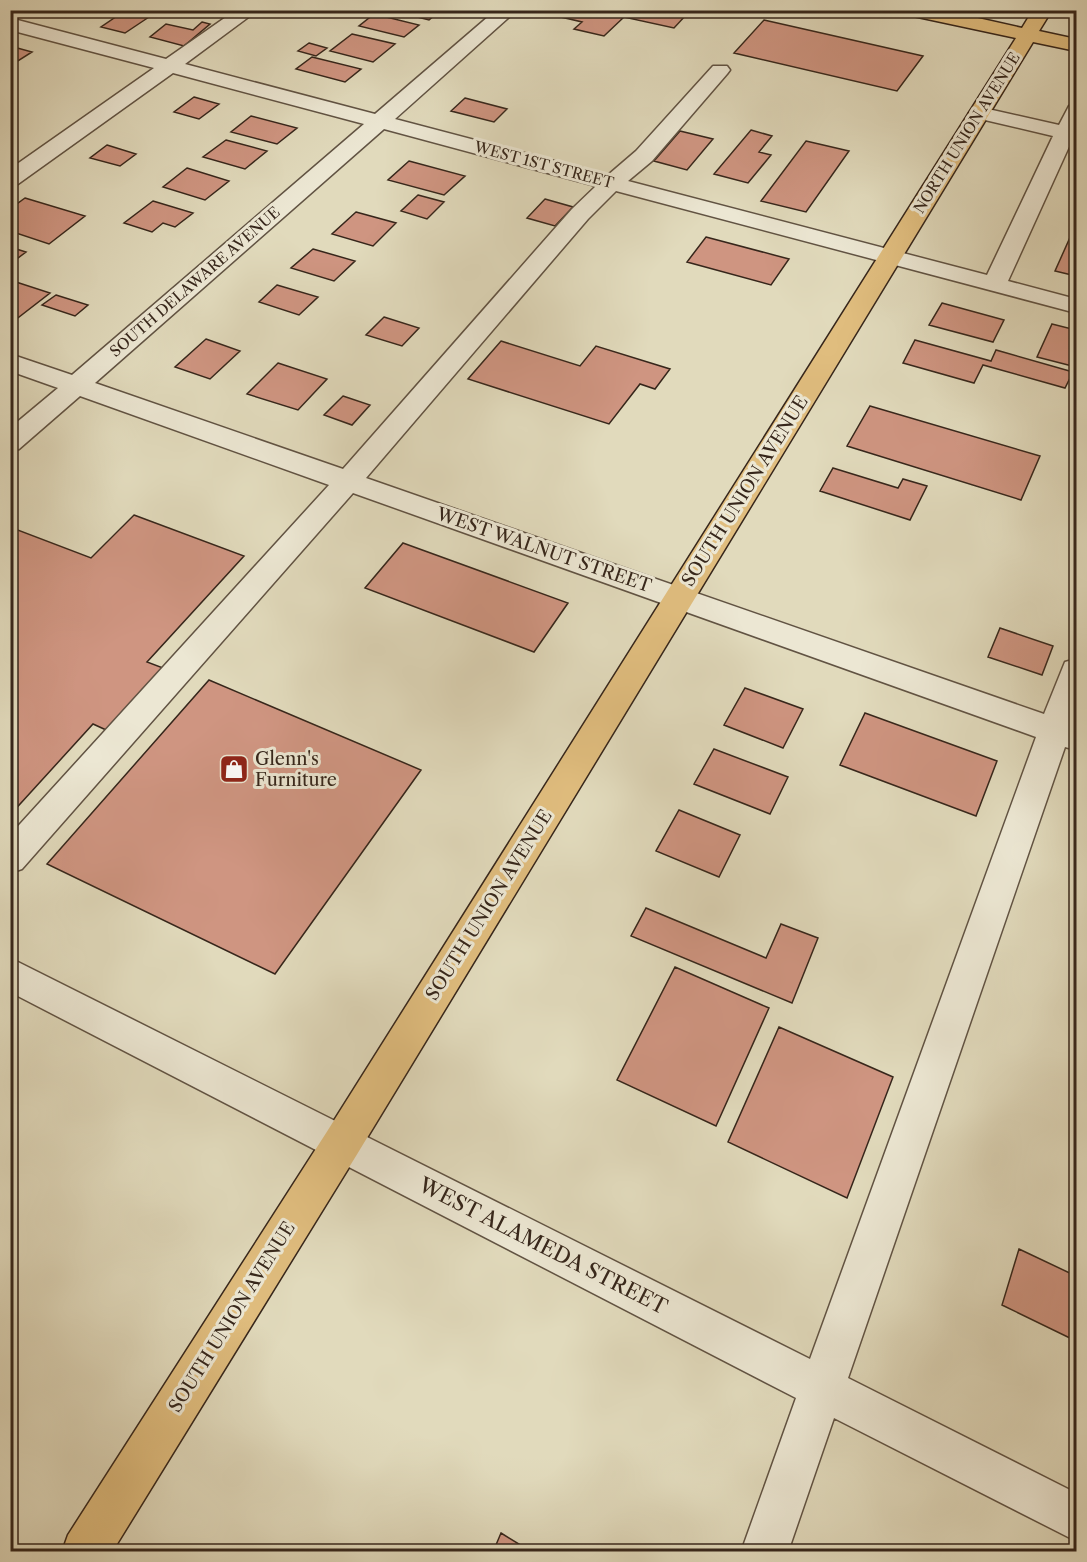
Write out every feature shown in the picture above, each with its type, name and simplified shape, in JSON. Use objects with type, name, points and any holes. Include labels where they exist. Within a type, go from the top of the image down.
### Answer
[{"type":"main road","points":[[913,10],[1077,45]]},
{"type":"main road","name":"NORTH UNION AVENUE","points":[[890,256],[1043,10]]},
{"type":"main road","name":"SOUTH UNION AVENUE","points":[[85,1551],[342,1143],[890,256]]},
{"type":"street","points":[[10,179],[249,10]]},
{"type":"street","name":"SOUTH DELAWARE AVENUE","points":[[10,443],[508,10]]},
{"type":"street","name":"WEST 1ST STREET","points":[[10,24],[1077,306]]},
{"type":"street","points":[[10,859],[348,481],[580,214],[644,156],[720,70]]},
{"type":"street","points":[[995,284],[1071,134],[1077,110]]},
{"type":"street","points":[[979,113],[1071,134]]},
{"type":"street","name":"WEST WALNUT STREET","points":[[10,362],[1066,734]]},
{"type":"street","points":[[764,1551],[1066,734],[1077,670]]},
{"type":"street","name":"WEST ALAMEDA STREET","points":[[10,974],[1077,1518]]},
{"type":"building","points":[[126,10],[152,15],[125,33],[101,27]]},
{"type":"building","points":[[389,10],[441,10],[429,20]]},
{"type":"building","points":[[568,10],[599,10],[622,16],[627,10],[670,10],[687,14],[674,28],[624,17],[604,36],[574,29],[582,22],[561,17]]},
{"type":"building","points":[[374,14],[419,25],[404,37],[359,26]]},
{"type":"building","points":[[764,20],[923,56],[897,91],[734,53]]},
{"type":"building","points":[[202,22],[210,24],[184,46],[150,37],[166,24],[193,30]]},
{"type":"building","points":[[352,34],[395,44],[373,62],[330,51]]},
{"type":"building","points":[[309,43],[327,48],[316,56],[298,51]]},
{"type":"building","points":[[10,46],[32,52],[10,66]]},
{"type":"building","points":[[312,57],[361,69],[345,82],[296,69]]},
{"type":"building","points":[[194,97],[219,104],[199,119],[174,112]]},
{"type":"building","points":[[465,98],[507,109],[494,122],[451,111]]},
{"type":"building","points":[[251,116],[297,128],[277,144],[231,132]]},
{"type":"building","points":[[751,130],[772,136],[759,152],[771,155],[748,183],[714,174]]},
{"type":"building","points":[[680,131],[713,139],[687,170],[654,161]]},
{"type":"building","points":[[226,140],[267,151],[245,169],[203,157]]},
{"type":"building","points":[[806,141],[849,151],[806,212],[761,201]]},
{"type":"building","points":[[107,145],[136,154],[120,166],[90,158]]},
{"type":"building","points":[[409,161],[465,176],[444,195],[388,180]]},
{"type":"building","points":[[187,168],[229,181],[205,200],[163,187]]},
{"type":"building","points":[[418,195],[444,202],[427,219],[401,211]]},
{"type":"building","points":[[25,198],[85,216],[49,244],[10,231],[10,209]]},
{"type":"building","points":[[545,199],[573,207],[555,226],[527,218]]},
{"type":"building","points":[[153,201],[193,213],[175,227],[163,223],[152,232],[124,223]]},
{"type":"building","points":[[356,212],[396,223],[373,246],[332,234]]},
{"type":"building","points":[[1076,224],[1076,276],[1055,271]]},
{"type":"building","points":[[706,237],[789,259],[771,285],[687,262]]},
{"type":"building","points":[[10,247],[26,252],[10,264]]},
{"type":"building","points":[[313,249],[355,261],[334,281],[291,268]]},
{"type":"building","points":[[13,281],[50,293],[10,324],[10,283]]},
{"type":"building","points":[[277,285],[318,297],[299,315],[259,302]]},
{"type":"building","points":[[56,295],[88,305],[75,316],[42,305]]},
{"type":"building","points":[[942,303],[1004,320],[993,342],[929,325]]},
{"type":"building","points":[[384,317],[419,328],[402,346],[366,335]]},
{"type":"building","points":[[1052,324],[1076,330],[1076,367],[1037,357]]},
{"type":"building","points":[[206,339],[240,351],[210,379],[175,367]]},
{"type":"building","points":[[915,340],[991,361],[996,350],[1073,372],[1065,388],[983,365],[974,383],[903,363]]},
{"type":"building","points":[[501,341],[580,366],[596,346],[670,369],[655,389],[640,384],[609,424],[468,379]]},
{"type":"building","points":[[278,363],[327,379],[298,410],[247,394]]},
{"type":"building","points":[[343,396],[370,405],[352,425],[324,415]]},
{"type":"building","points":[[870,406],[1040,456],[1021,500],[847,446]]},
{"type":"building","points":[[833,468],[898,488],[903,479],[927,486],[910,520],[820,491]]},
{"type":"building","points":[[134,515],[244,556],[147,662],[171,671],[115,734],[93,724],[10,815],[10,527],[91,558]]},
{"type":"building","points":[[403,543],[568,603],[534,652],[365,588]]},
{"type":"building","points":[[1000,628],[1053,646],[1042,675],[988,657]]},
{"type":"building","points":[[209,680],[421,770],[275,974],[47,864]]},
{"type":"building","points":[[745,688],[803,709],[783,748],[724,725]]},
{"type":"building","points":[[865,713],[997,761],[976,816],[840,765]]},
{"type":"building","points":[[714,749],[788,777],[770,814],[694,784]]},
{"type":"building","points":[[679,810],[740,835],[719,877],[656,851]]},
{"type":"building","points":[[646,908],[766,958],[781,924],[818,938],[792,1003],[631,936]]},
{"type":"building","points":[[675,967],[769,1008],[716,1126],[617,1080]]},
{"type":"building","points":[[779,1027],[893,1077],[847,1198],[728,1142]]},
{"type":"building","points":[[1019,1249],[1076,1276],[1076,1341],[1002,1305]]},
{"type":"building","points":[[501,1533],[532,1552],[493,1552]]},
{"type":"place","name":"Glenn's Furniture","points":[[234,769]]}]
